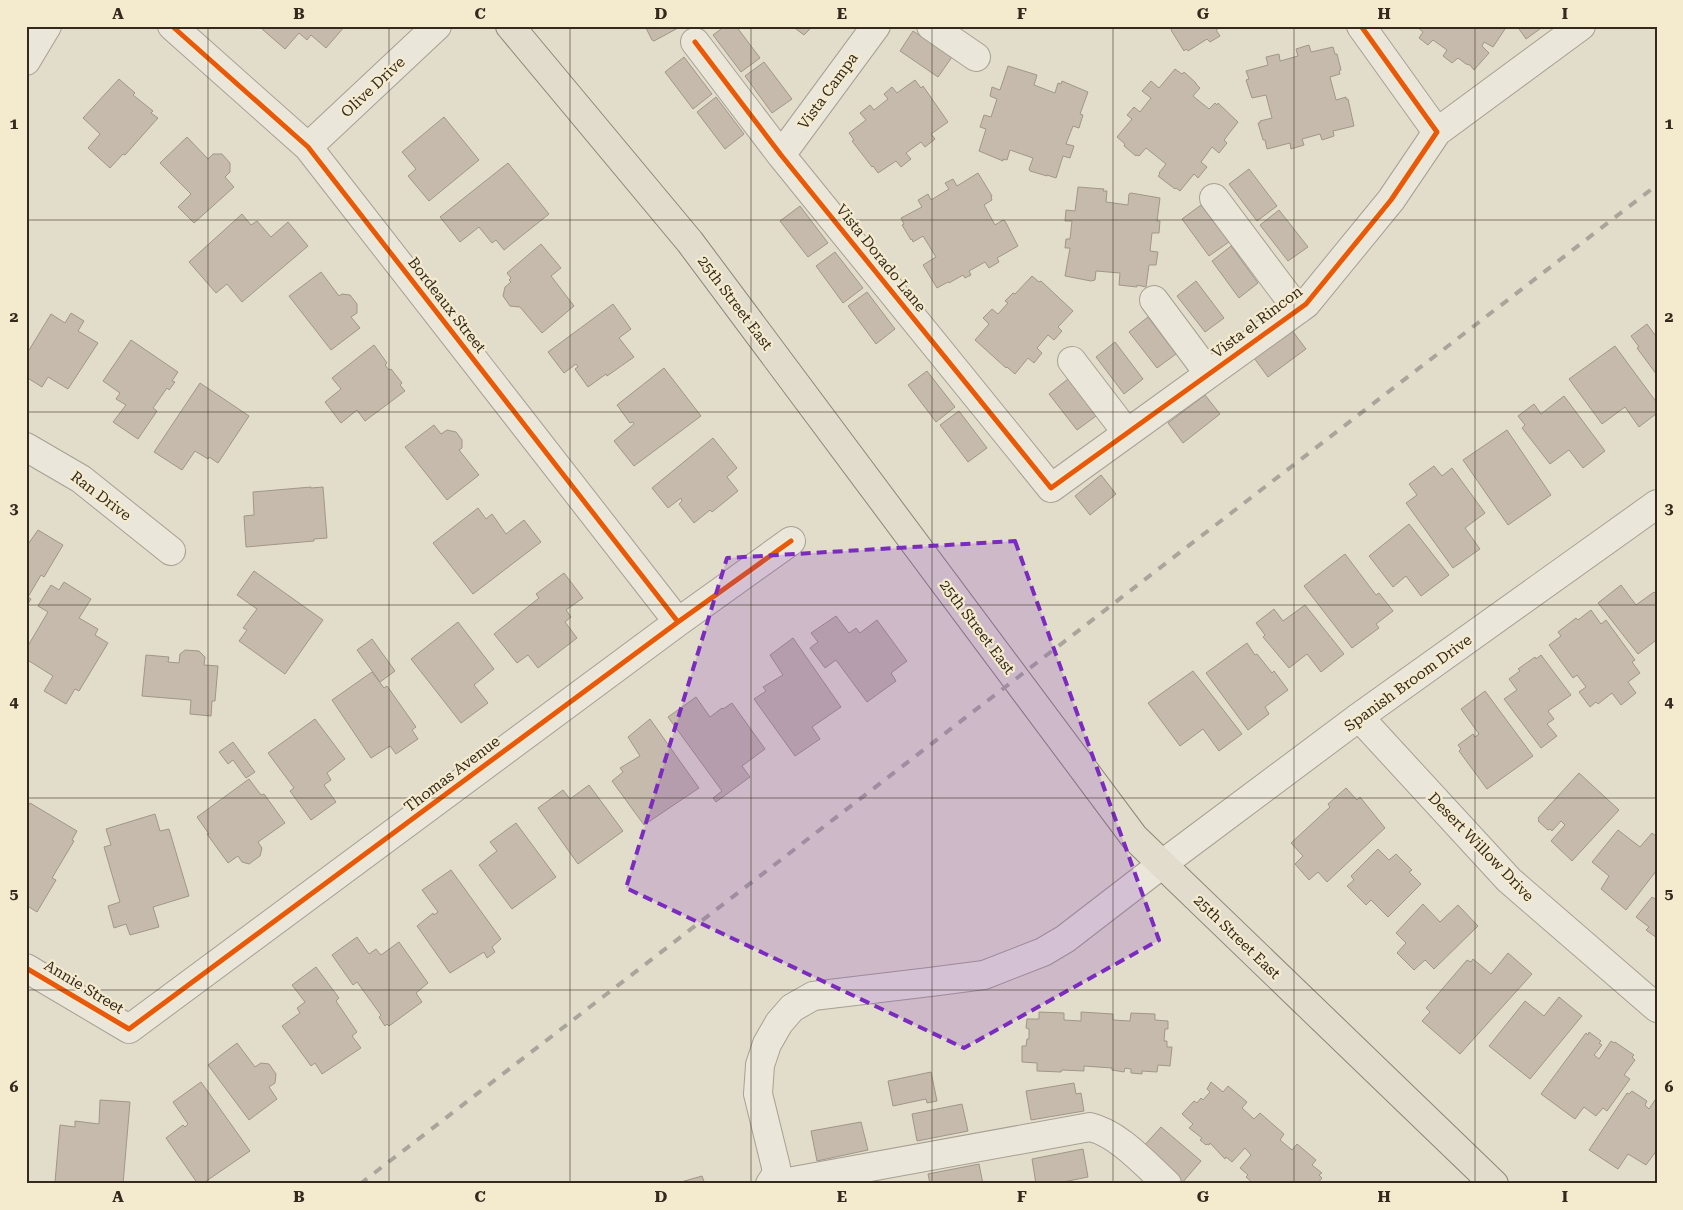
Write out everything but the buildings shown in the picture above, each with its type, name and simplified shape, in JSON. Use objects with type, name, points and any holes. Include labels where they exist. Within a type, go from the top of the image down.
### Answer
[{"type":"main road","name":"25th Street East","points":[[510,26],[690,242],[1134,837],[1494,1184]]},
{"type":"street","points":[[26,61],[47,26]]},
{"type":"street","name":"Bordeaux Street","points":[[172,26],[308,148],[678,622]]},
{"type":"street","name":"Olive Drive","points":[[308,148],[437,26]]},
{"type":"street","name":"Vista Campa","points":[[781,155],[876,26]]},
{"type":"street","points":[[931,26],[976,57]]},
{"type":"street","points":[[1360,26],[1437,132]]},
{"type":"street","name":"Vista el Rincon","points":[[1051,488],[1306,304],[1391,200],[1437,132],[1581,26]]},
{"type":"street","name":"Vista Dorado Lane","points":[[695,42],[781,155],[1051,488]]},
{"type":"street","points":[[1214,198],[1298,310]]},
{"type":"street","points":[[1154,300],[1209,374]]},
{"type":"street","points":[[1072,361],[1127,433]]},
{"type":"street","name":"Ran Drive","points":[[26,447],[81,478],[171,552]]},
{"type":"street","name":"Spanish Broom Drive","points":[[770,1184],[776,1175],[776,1167],[758,1094],[760,1065],[767,1044],[779,1023],[792,1008],[813,996],[984,975],[1043,952],[1065,939],[1359,717],[1657,504]]},
{"type":"street","name":"Thomas Avenue","points":[[129,1029],[678,622],[791,541]]},
{"type":"street","name":"Desert Willow Drive","points":[[1359,717],[1509,880],[1657,1008]]},
{"type":"street","name":"Annie Street","points":[[26,968],[129,1029]]},
{"type":"street","points":[[777,1184],[1090,1127],[1101,1130],[1113,1137],[1167,1184]]},
{"type":"highlighted area","points":[[1015,541],[1159,940],[964,1048],[626,888],[727,558]]},
{"type":"railway","points":[[360,1184],[1657,185]]},
{"type":"cycle path","points":[[172,26],[308,147],[678,622]]},
{"type":"cycle path","points":[[695,42],[781,155],[1051,488],[1306,304],[1391,200],[1437,132],[1361,26]]},
{"type":"cycle path","points":[[26,968],[129,1029],[678,622],[791,541]]}]
